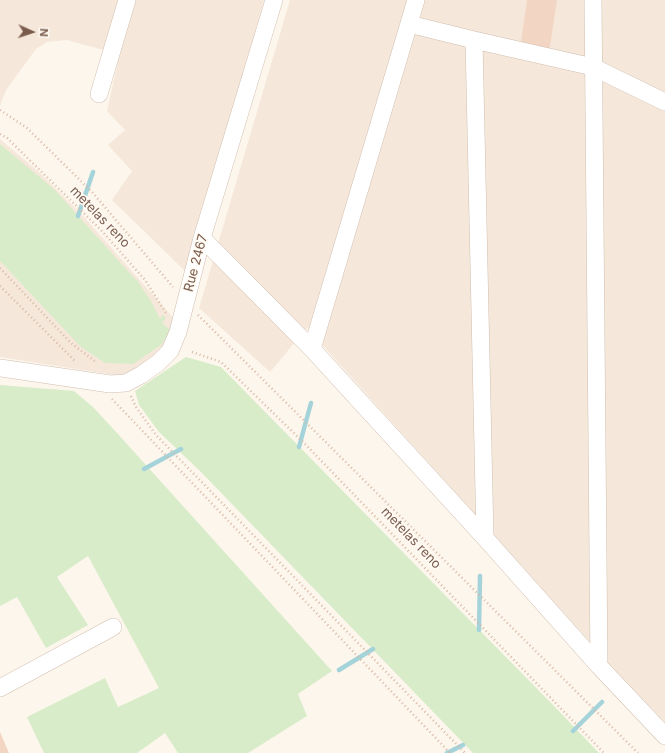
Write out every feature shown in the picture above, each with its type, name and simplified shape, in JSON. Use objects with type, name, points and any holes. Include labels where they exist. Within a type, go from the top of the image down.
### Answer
[{"type":"street","points":[[99,94],[127,0]]},
{"type":"street","name":"Rue 2467","points":[[0,368],[110,384],[126,383],[158,363],[170,350],[178,332],[202,238],[274,0]]},
{"type":"street","points":[[312,349],[416,0]]},
{"type":"street","points":[[593,0],[599,666]]},
{"type":"street","points":[[409,24],[593,66],[665,102]]},
{"type":"street","points":[[474,40],[485,538]]},
{"type":"street","points":[[202,238],[312,349],[485,538],[599,666],[665,736]]},
{"type":"street","points":[[0,688],[113,627]]},
{"type":"path","points":[[0,110],[27,128],[92,192],[186,303],[638,753]]},
{"type":"path","name":"metelas reno","points":[[0,134],[7,138],[102,231],[146,280],[167,314]]},
{"type":"path","points":[[0,268],[71,343],[96,362]]},
{"type":"path","points":[[0,286],[95,382],[450,753]]},
{"type":"path","name":"metelas reno","points":[[192,352],[221,362],[331,471],[604,753]]},
{"type":"path","points":[[131,395],[136,407],[156,435],[465,753]]},
{"type":"shaded area","points":[[0,0],[264,0],[187,273],[112,200],[132,171],[108,145],[125,130],[107,111],[119,57],[103,50],[67,40],[47,42],[36,49],[6,90],[0,106]]},
{"type":"shaded area","points":[[290,0],[665,0],[665,725],[307,328],[270,372],[199,308]]},
{"type":"shaded area","points":[[0,139],[41,174],[85,218],[176,321],[164,349],[127,377],[0,357]]},
{"type":"green space","points":[[0,144],[55,190],[137,280],[152,303],[160,319],[163,315],[166,318],[162,323],[171,331],[161,345],[133,364],[105,363],[81,347],[0,261]]},
{"type":"green space","points":[[186,357],[221,367],[599,753],[473,753],[200,471],[159,432],[139,405],[135,391]]},
{"type":"green space","points":[[0,385],[74,391],[93,407],[332,671],[298,694],[307,716],[248,753],[178,753],[165,733],[137,753],[44,753],[27,717],[105,678],[118,707],[159,688],[88,556],[57,577],[88,625],[46,648],[17,597],[0,606]]},
{"type":"building","points":[[527,0],[557,0],[549,53],[520,49]]},
{"type":"building","points":[[0,732],[9,753],[0,753]]},
{"type":"waterway","points":[[78,216],[93,172]]},
{"type":"waterway","points":[[299,447],[311,403]]},
{"type":"waterway","points":[[144,469],[181,449]]},
{"type":"waterway","points":[[479,630],[480,576]]},
{"type":"waterway","points":[[339,670],[373,649]]},
{"type":"waterway","points":[[573,731],[602,702]]},
{"type":"waterway","points":[[447,753],[463,745]]}]
